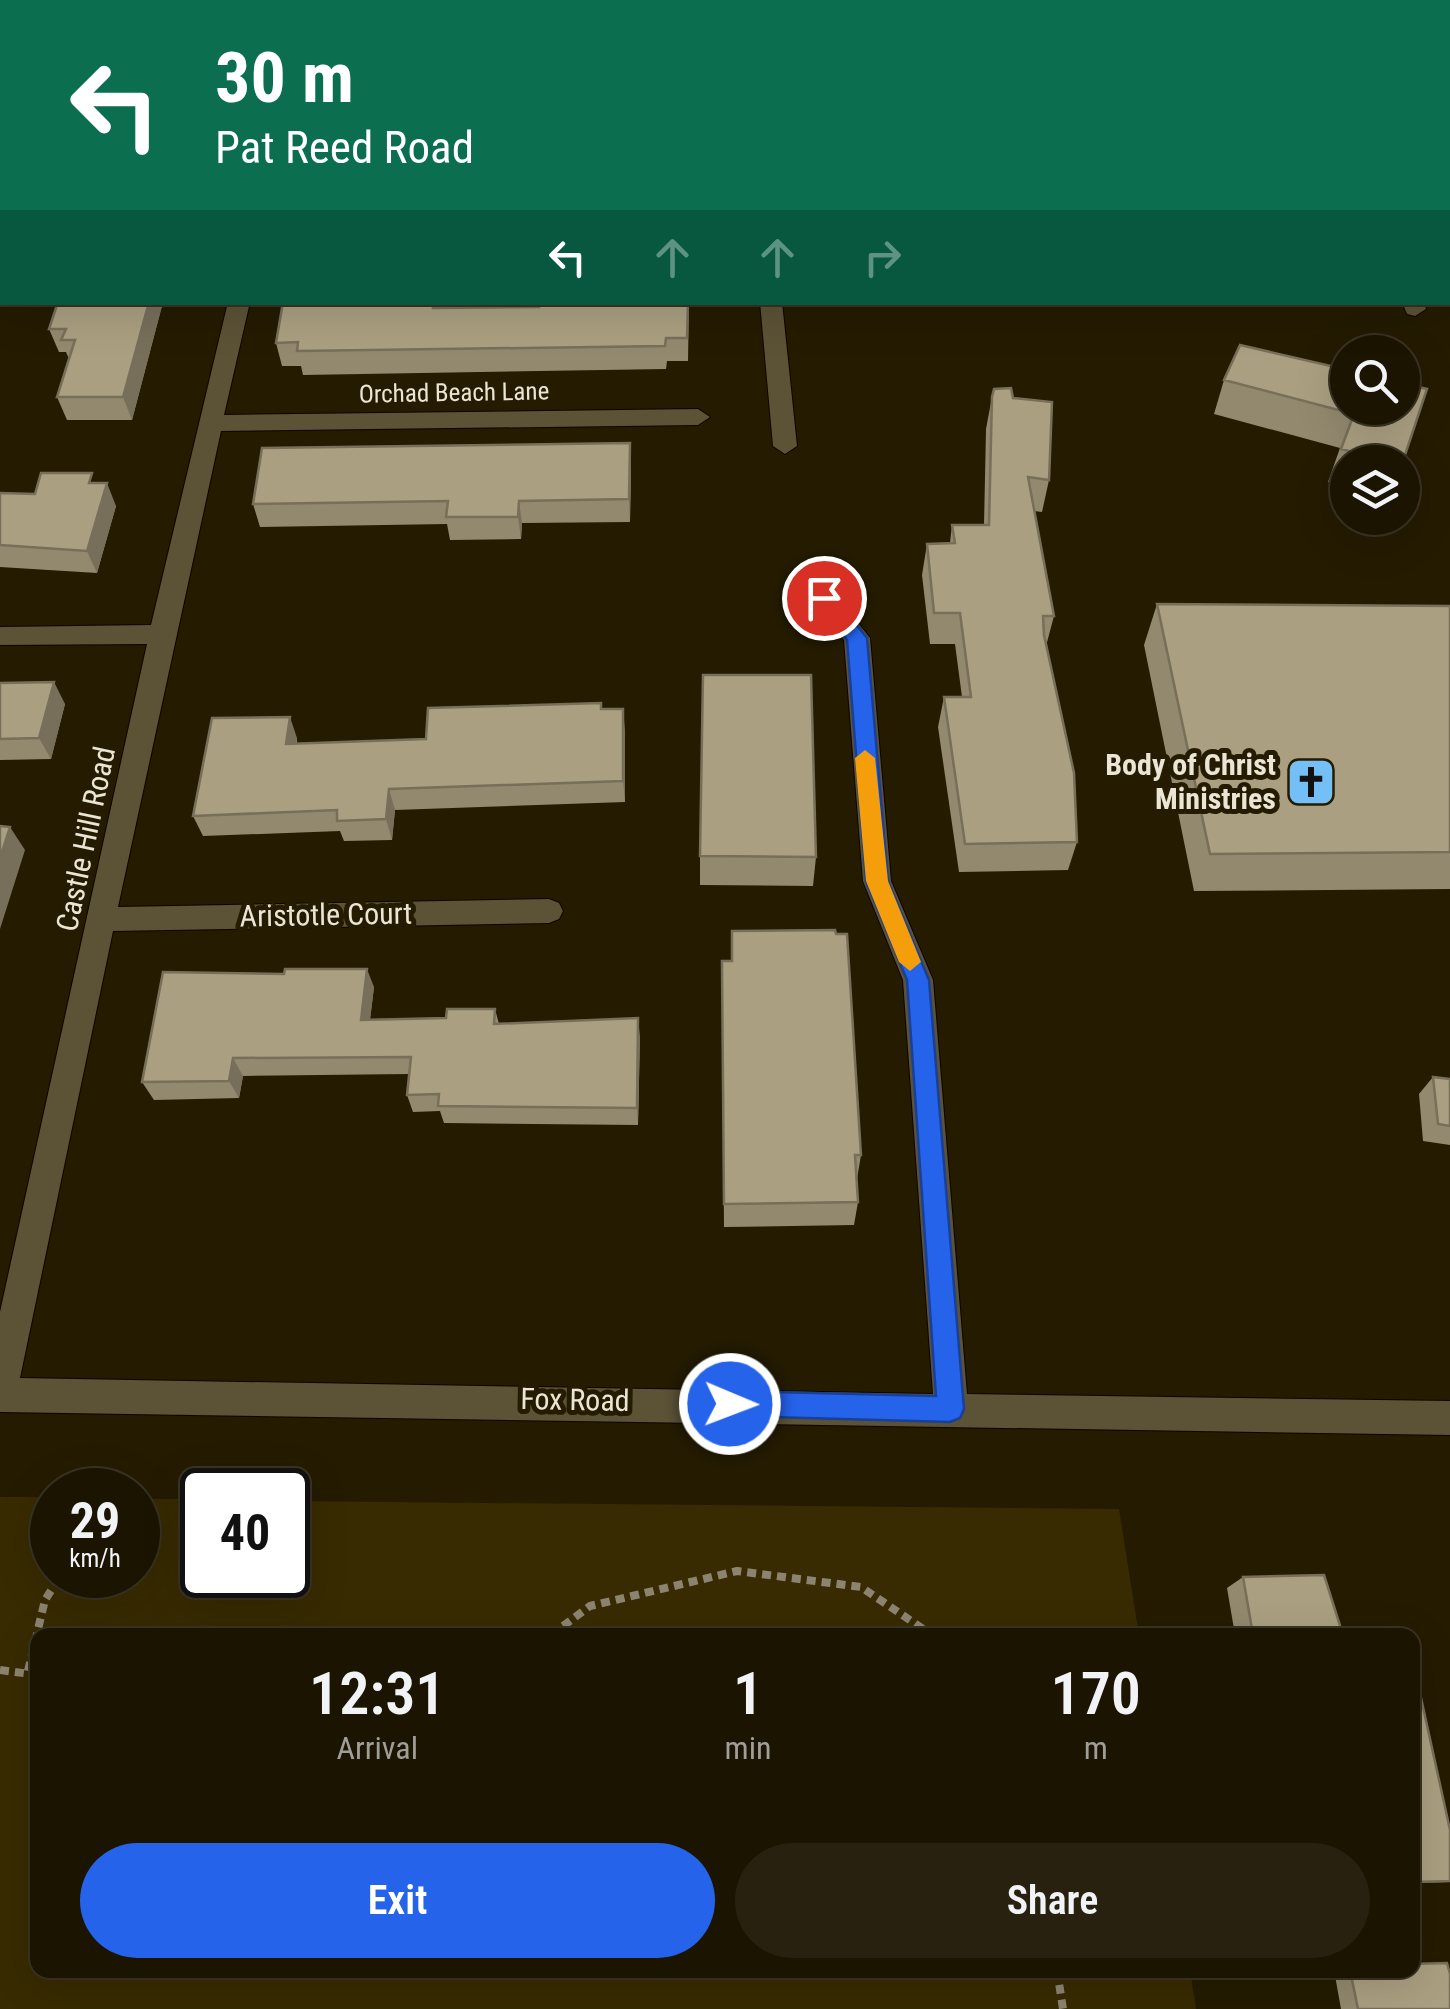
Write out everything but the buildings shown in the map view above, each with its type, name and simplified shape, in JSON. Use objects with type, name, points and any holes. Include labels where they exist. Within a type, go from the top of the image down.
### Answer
[{"type":"street","name":"Castle Hill Road","points":[[0,1393],[162,634],[238,305]]},
{"type":"street","points":[[771,305],[785,446]]},
{"type":"street","name":"Orchad Beach Lane","points":[[211,423],[698,417]]},
{"type":"street","points":[[824,598],[857,638],[877,881],[918,980],[950,1409]]},
{"type":"street","points":[[0,636],[162,634]]},
{"type":"street","name":"Aristotle Court","points":[[102,919],[549,911]]},
{"type":"street","name":"Fox Road","points":[[0,1393],[582,1400],[1449,1421]]},
{"type":"path","points":[[560,1628],[590,1606],[737,1570],[861,1586],[922,1628]]},
{"type":"path","points":[[40,1628],[46,1598]]},
{"type":"path","points":[[0,1670],[30,1673]]},
{"type":"path","points":[[1058,1978],[1062,2009]]},
{"type":"shaded area","points":[[0,1497],[30,1497],[30,1598],[160,1598],[160,1499],[180,1499],[180,1598],[310,1598],[310,1501],[1119,1509],[1138,1628],[30,1628],[30,1978],[1191,1978],[1196,2009],[0,2009]]},
{"type":"slow traffic","points":[[865,758],[877,881],[910,962]]},
{"type":"place","name":"Body of Christ Ministries","points":[[1311,782]]},
{"type":"route","points":[[730,1404],[950,1409],[918,980],[877,881],[871,845],[857,638],[824,598]]}]
